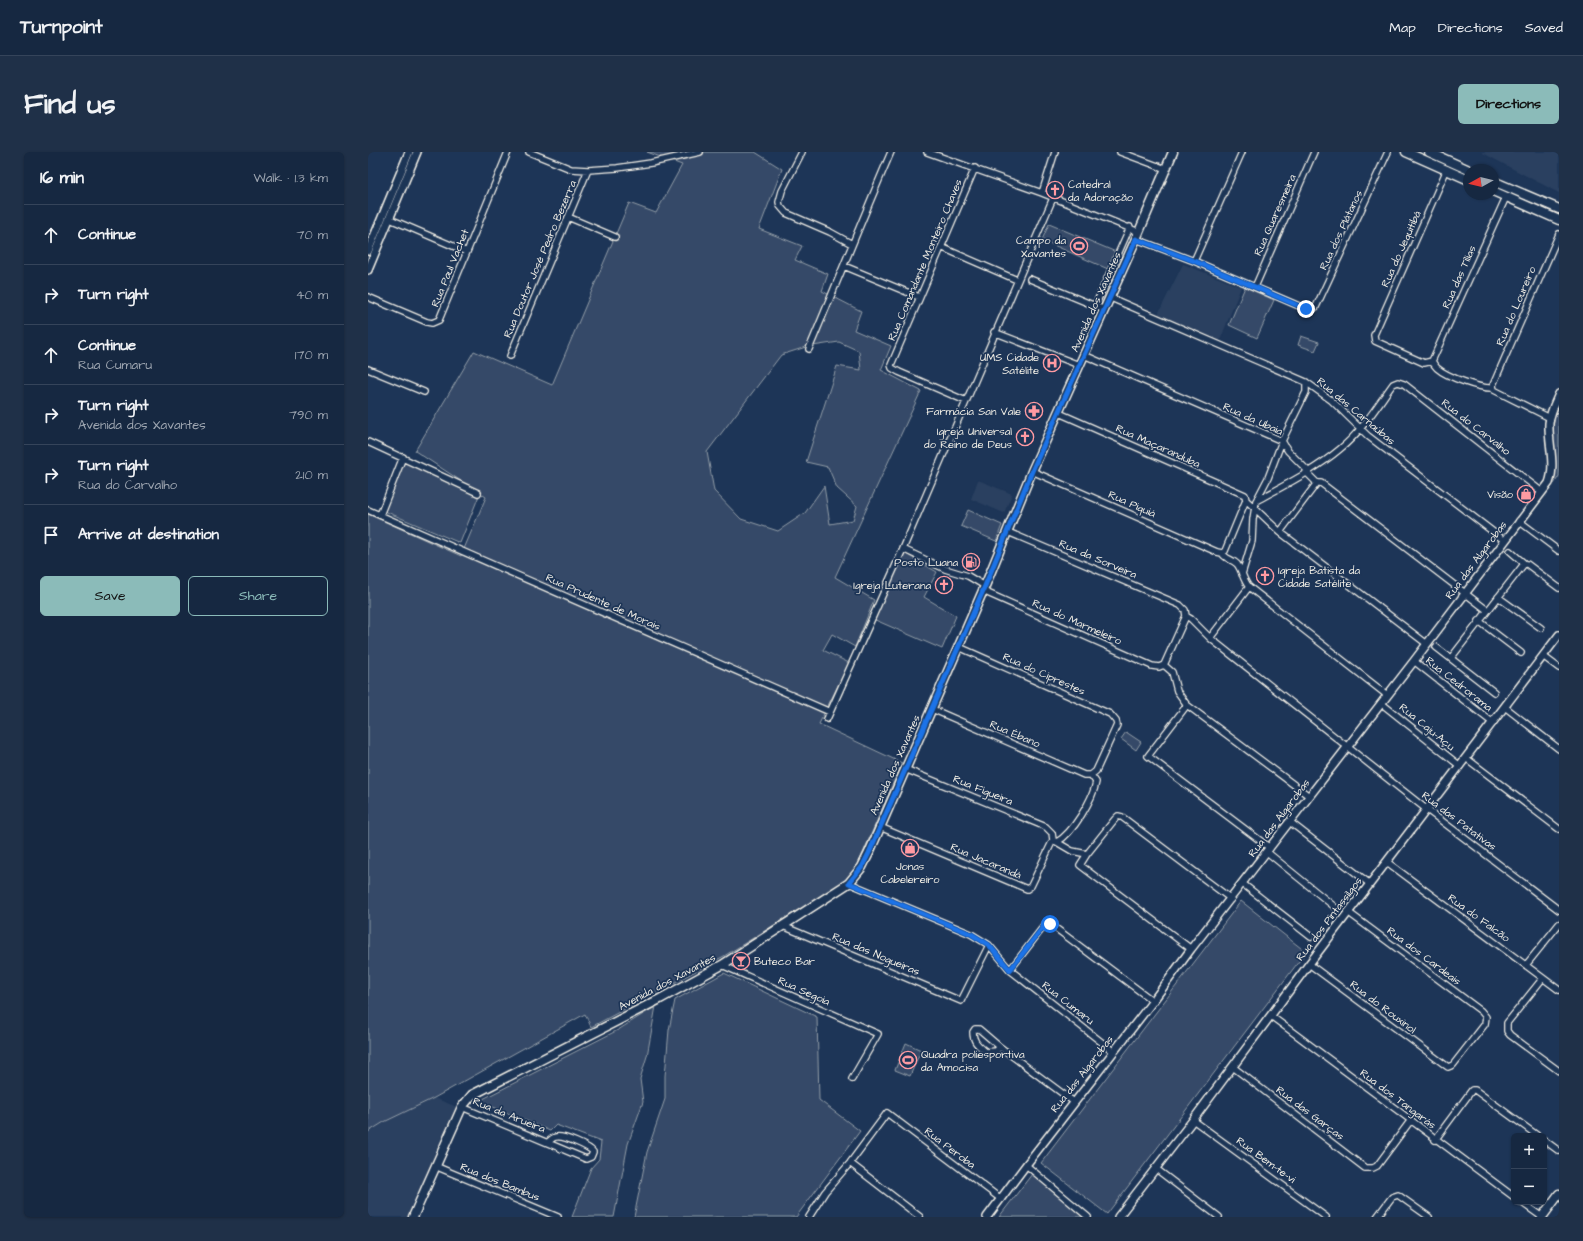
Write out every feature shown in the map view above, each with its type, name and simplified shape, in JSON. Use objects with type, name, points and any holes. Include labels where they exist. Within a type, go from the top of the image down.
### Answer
[{"type":"main road","name":"Avenida dos Xavantes","points":[[413,1217],[462,1107],[472,1095],[660,999],[722,965],[849,883],[862,867],[959,647],[1008,532],[1032,471],[1079,365],[1111,298],[1173,152]]},
{"type":"main road","points":[[1406,152],[1463,177]]},
{"type":"main road","points":[[1429,152],[1463,167]]},
{"type":"main road","points":[[1499,184],[1559,209]]},
{"type":"main road","points":[[1499,194],[1559,220]]},
{"type":"main road","points":[[1542,1217],[1559,1194]]},
{"type":"street","points":[[368,251],[409,152]]},
{"type":"street","points":[[368,270],[417,152]]},
{"type":"street","name":"Rua Paul Vachet","points":[[368,297],[427,322],[436,322],[441,316],[508,152]]},
{"type":"street","points":[[529,152],[571,169],[588,170],[651,163],[700,152]]},
{"type":"street","points":[[802,152],[782,191],[779,202],[780,206],[786,213],[830,232],[852,244]]},
{"type":"street","points":[[809,349],[891,152]]},
{"type":"street","points":[[928,152],[975,168],[1130,227],[1138,235],[1255,287]]},
{"type":"street","points":[[1042,193],[1055,152]]},
{"type":"street","points":[[1120,152],[1166,169]]},
{"type":"street","points":[[1194,261],[1242,152]]},
{"type":"street","name":"Rua Quaresmeira","points":[[1255,287],[1314,152]]},
{"type":"street","name":"Rua dos Plátanos","points":[[1255,287],[1306,309],[1310,310],[1316,307],[1388,152]]},
{"type":"street","name":"Rua Comandante Monteiro Chaves","points":[[966,401],[895,370],[891,365],[975,168]]},
{"type":"street","name":"Rua do Jequitibá","points":[[1429,362],[1375,341],[1374,337],[1446,169]]},
{"type":"street","name":"Rua Doutor José Pedro Bezerra","points":[[510,356],[588,170]]},
{"type":"street","name":"Rua das Tílias","points":[[1429,362],[1506,197]]},
{"type":"street","points":[[827,719],[903,549],[994,332],[1053,198]]},
{"type":"street","points":[[568,217],[615,237]]},
{"type":"street","points":[[390,219],[467,252]]},
{"type":"street","name":"Avenida dos Xavantes","points":[[1095,306],[1130,227]]},
{"type":"street","name":"Rua do Loureiro","points":[[1493,387],[1559,234]]},
{"type":"street","points":[[941,247],[1017,280]]},
{"type":"street","points":[[844,266],[919,297]]},
{"type":"street","points":[[1112,269],[1122,273]]},
{"type":"street","points":[[1030,279],[1105,310]]},
{"type":"street","points":[[1105,284],[1115,288]]},
{"type":"street","name":"Rua das Carnaúbas","points":[[1111,298],[1306,382],[1331,400],[1368,436],[1505,541]]},
{"type":"street","points":[[994,332],[1079,365]]},
{"type":"street","name":"Rua da Ubaia","points":[[1084,355],[1282,441],[1288,451],[1308,471],[1309,475],[1317,483],[1322,483],[1487,610]]},
{"type":"street","points":[[1429,362],[1446,374],[1476,386],[1486,388],[1493,387],[1550,418]]},
{"type":"street","points":[[368,369],[424,392]]},
{"type":"street","points":[[1242,575],[1252,541],[1254,508],[1256,501],[1268,478],[1282,441],[1306,392],[1306,382]]},
{"type":"street","name":"Rua do Carvalho","points":[[1361,429],[1396,382],[1404,384],[1542,492]]},
{"type":"street","name":"Rua das Algarobas","points":[[987,1217],[1074,1102],[1153,1002],[1191,949],[1243,884],[1386,695],[1466,593],[1549,482],[1552,473],[1549,432],[1550,418],[1559,394]]},
{"type":"street","name":"Rua Maçaranduba","points":[[1059,413],[1245,495],[1254,508],[1280,532]]},
{"type":"street","points":[[1256,501],[1308,471],[1342,448],[1361,429]]},
{"type":"street","points":[[368,442],[478,493]]},
{"type":"street","points":[[380,515],[403,457]]},
{"type":"street","name":"Rua Piquiá","points":[[1032,471],[1217,552],[1223,552],[1225,557],[1236,562],[1249,587]]},
{"type":"street","points":[[1317,483],[1280,532],[1427,644]]},
{"type":"street","points":[[1223,552],[1246,498]]},
{"type":"street","name":"Rua Prudente de Morais","points":[[368,510],[830,712]]},
{"type":"street","points":[[1519,521],[1559,551]]},
{"type":"street","name":"Rua da Sorveira","points":[[1008,532],[1180,605],[1185,610],[1186,616]]},
{"type":"street","name":"Rua do Marmeleiro","points":[[903,549],[945,569],[968,576],[984,588],[1152,666],[1159,667],[1164,665]]},
{"type":"street","points":[[1510,551],[1525,564],[1559,588]]},
{"type":"street","points":[[1451,658],[1522,565],[1525,564]]},
{"type":"street","points":[[1210,638],[1249,587],[1386,695]]},
{"type":"street","points":[[1498,597],[1541,628]]},
{"type":"street","points":[[1309,796],[1187,705],[1177,691],[1172,672],[1164,665],[1186,616],[1191,618],[1210,638],[1347,747]]},
{"type":"street","points":[[1479,621],[1521,653]]},
{"type":"street","name":"Rua dos Pintassilgos","points":[[1118,1217],[1193,1120],[1426,809],[1559,636]]},
{"type":"street","name":"Rua do Ciprestes","points":[[959,647],[1110,714],[1116,721],[1116,724],[1096,772],[1091,775]]},
{"type":"street","points":[[1436,647],[1494,692]]},
{"type":"street","points":[[1544,656],[1559,668]]},
{"type":"street","name":"Rua Cedrorama","points":[[1414,661],[1493,723]]},
{"type":"street","name":"Rua Caju-Açu","points":[[1381,703],[1460,766]]},
{"type":"street","points":[[1187,705],[1148,756],[1269,850],[1336,908]]},
{"type":"street","points":[[1505,707],[1559,749]]},
{"type":"street","name":"Rua Ébano","points":[[932,709],[1084,775],[1091,775]]},
{"type":"street","name":"Rua das Patativas","points":[[1347,747],[1559,910]]},
{"type":"street","points":[[1466,758],[1559,830]]},
{"type":"street","name":"Rua Figueira","points":[[905,769],[1046,827],[1052,833],[1055,841]]},
{"type":"street","points":[[1055,841],[1066,836],[1095,791],[1096,782],[1091,775]]},
{"type":"street","points":[[1191,949],[1080,865],[1115,819],[1118,816],[1124,818],[1231,899]]},
{"type":"street","points":[[1290,822],[1370,884]]},
{"type":"street","name":"Rua Jacarandá","points":[[880,827],[1027,889],[1031,886],[1055,841]]},
{"type":"street","points":[[1055,841],[1072,851],[1087,854]]},
{"type":"street","name":"Rua do Falcão","points":[[1387,862],[1559,990]]},
{"type":"street","points":[[849,883],[971,934],[989,945]]},
{"type":"street","points":[[1243,884],[1311,937]]},
{"type":"street","name":"Rua dos Cardeais","points":[[1348,912],[1481,1010],[1486,1017],[1485,1024],[1453,1065],[1448,1067],[1445,1066]]},
{"type":"street","points":[[1010,970],[1044,926],[1050,924],[1153,1002]]},
{"type":"street","points":[[1526,965],[1559,924]]},
{"type":"street","name":"Rua das Nogueiras","points":[[783,926],[962,1001],[989,945]]},
{"type":"street","name":"Rua Cumaru","points":[[989,945],[1010,970],[1114,1052]]},
{"type":"street","name":"Rua do Rouxinol","points":[[1309,964],[1445,1066]]},
{"type":"street","name":"Rua Segoia","points":[[722,965],[878,1034],[852,1080]]},
{"type":"street","points":[[1543,978],[1507,1023],[1507,1031],[1510,1035],[1559,1071]]},
{"type":"street","name":"Rua dos Tangarás","points":[[1271,1016],[1411,1120],[1435,1140],[1511,1195]]},
{"type":"street","points":[[1000,1047],[996,1051],[986,1052],[976,1044],[973,1038],[973,1032],[975,1029],[979,1029],[1000,1047],[1074,1102]]},
{"type":"street","name":"Rua das Garças","points":[[1233,1067],[1365,1168],[1377,1166],[1411,1120]]},
{"type":"street","points":[[1435,1140],[1472,1090],[1476,1091],[1534,1133]]},
{"type":"street","name":"Rua da Arueira","points":[[462,1107],[586,1158],[591,1157],[593,1152],[590,1148],[562,1137],[554,1137],[548,1142]]},
{"type":"street","name":"Rua Peroba","points":[[850,1163],[887,1113],[1001,1199]]},
{"type":"street","name":"Rua Bem-te-vi","points":[[1193,1120],[1326,1217]]},
{"type":"street","points":[[1547,1142],[1559,1151]]},
{"type":"street","points":[[810,1217],[825,1192],[850,1163],[920,1217]]},
{"type":"street","points":[[1026,1165],[1088,1217]]},
{"type":"street","name":"Rua dos Bambus","points":[[435,1166],[558,1217]]},
{"type":"street","points":[[1155,1168],[1219,1217]]},
{"type":"street","points":[[1377,1217],[1392,1197],[1398,1195],[1402,1196],[1429,1217]]},
{"type":"street","points":[[1525,1205],[1542,1217]]},
{"type":"shaded area","points":[[647,152],[755,152],[782,169],[759,229],[802,246],[795,260],[828,274],[822,291],[861,311],[854,330],[891,346],[881,370],[921,391],[835,577],[874,600],[855,647],[832,634],[823,650],[849,663],[819,724],[902,763],[856,869],[847,880],[724,956],[591,1027],[585,1014],[434,1098],[384,1122],[368,1132],[368,514],[461,556],[486,497],[480,493],[460,543],[382,510],[401,461],[478,492],[415,451],[474,351],[552,385],[629,203],[656,213],[682,165]],"holes":[[[839,342],[859,351],[861,370],[837,366],[806,462],[828,467],[837,488],[857,506],[853,520],[830,524],[824,486],[805,513],[778,531],[741,519],[714,491],[707,452],[781,355],[806,347]]]},
{"type":"shaded area","points":[[1481,152],[1559,152],[1559,193],[1534,180]]},
{"type":"shaded area","name":"Campo da Xavantes","points":[[1049,224],[1116,252],[1108,269],[1042,240]]},
{"type":"shaded area","points":[[1183,264],[1241,287],[1219,343],[1157,316]]},
{"type":"shaded area","points":[[1245,287],[1274,300],[1257,338],[1229,325]]},
{"type":"shaded area","points":[[1301,336],[1319,342],[1315,351],[1298,345]]},
{"type":"shaded area","points":[[1559,405],[1559,476],[1554,484],[1552,482],[1552,433]]},
{"type":"shaded area","points":[[978,480],[1012,494],[1004,513],[971,499]]},
{"type":"shaded area","points":[[968,510],[1002,525],[996,541],[961,526]]},
{"type":"shaded area","points":[[904,553],[937,572],[924,597],[956,616],[942,649],[873,619]]},
{"type":"shaded area","points":[[1126,732],[1141,742],[1136,750],[1121,739]]},
{"type":"shaded area","points":[[1241,901],[1306,952],[1107,1214],[1041,1163]]},
{"type":"shaded area","points":[[724,973],[817,1017],[819,1100],[860,1131],[796,1217],[634,1217],[647,1152],[665,1099],[665,1076],[669,1030],[675,1000]]},
{"type":"shaded area","points":[[656,1006],[647,1056],[640,1079],[643,1102],[628,1144],[614,1217],[572,1217],[591,1168],[599,1159],[601,1142],[556,1125],[550,1131],[479,1101],[618,1030]]},
{"type":"shaded area","name":"Quadra poliesportiva da Amocisa","points":[[906,1043],[921,1050],[910,1076],[895,1070]]},
{"type":"shaded area","points":[[434,1098],[457,1107],[407,1217],[368,1217],[368,1132],[384,1122]]},
{"type":"shaded area","points":[[1032,1174],[1084,1217],[999,1217]]},
{"type":"place","name":"Catedral da Adoração","points":[[1055,190]]},
{"type":"place","name":"Campo da Xavantes","points":[[1079,246]]},
{"type":"place","name":"UMS Cidade Satélite","points":[[1052,363]]},
{"type":"place","name":"Farmácia San Vale","points":[[1034,411]]},
{"type":"place","name":"Igreja Universal do Reino de Deus","points":[[1025,437]]},
{"type":"place","name":"Visão","points":[[1526,494]]},
{"type":"place","name":"Posto Luana","points":[[971,562]]},
{"type":"place","name":"Igreja Batista da Cidade Satélite","points":[[1265,576]]},
{"type":"place","name":"Igreja Luterana","points":[[944,585]]},
{"type":"place","name":"Jonas Cabelereiro","points":[[910,848]]},
{"type":"place","name":"Buteco Bar","points":[[741,961]]},
{"type":"place","name":"Quadra poliesportiva da Amocisa","points":[[908,1060]]},
{"type":"route","points":[[1050,924],[1044,926],[1010,970],[989,945],[971,934],[849,883],[855,878],[869,853],[998,556],[1032,471],[1079,365],[1111,298],[1136,239],[1194,261],[1306,309]]}]
